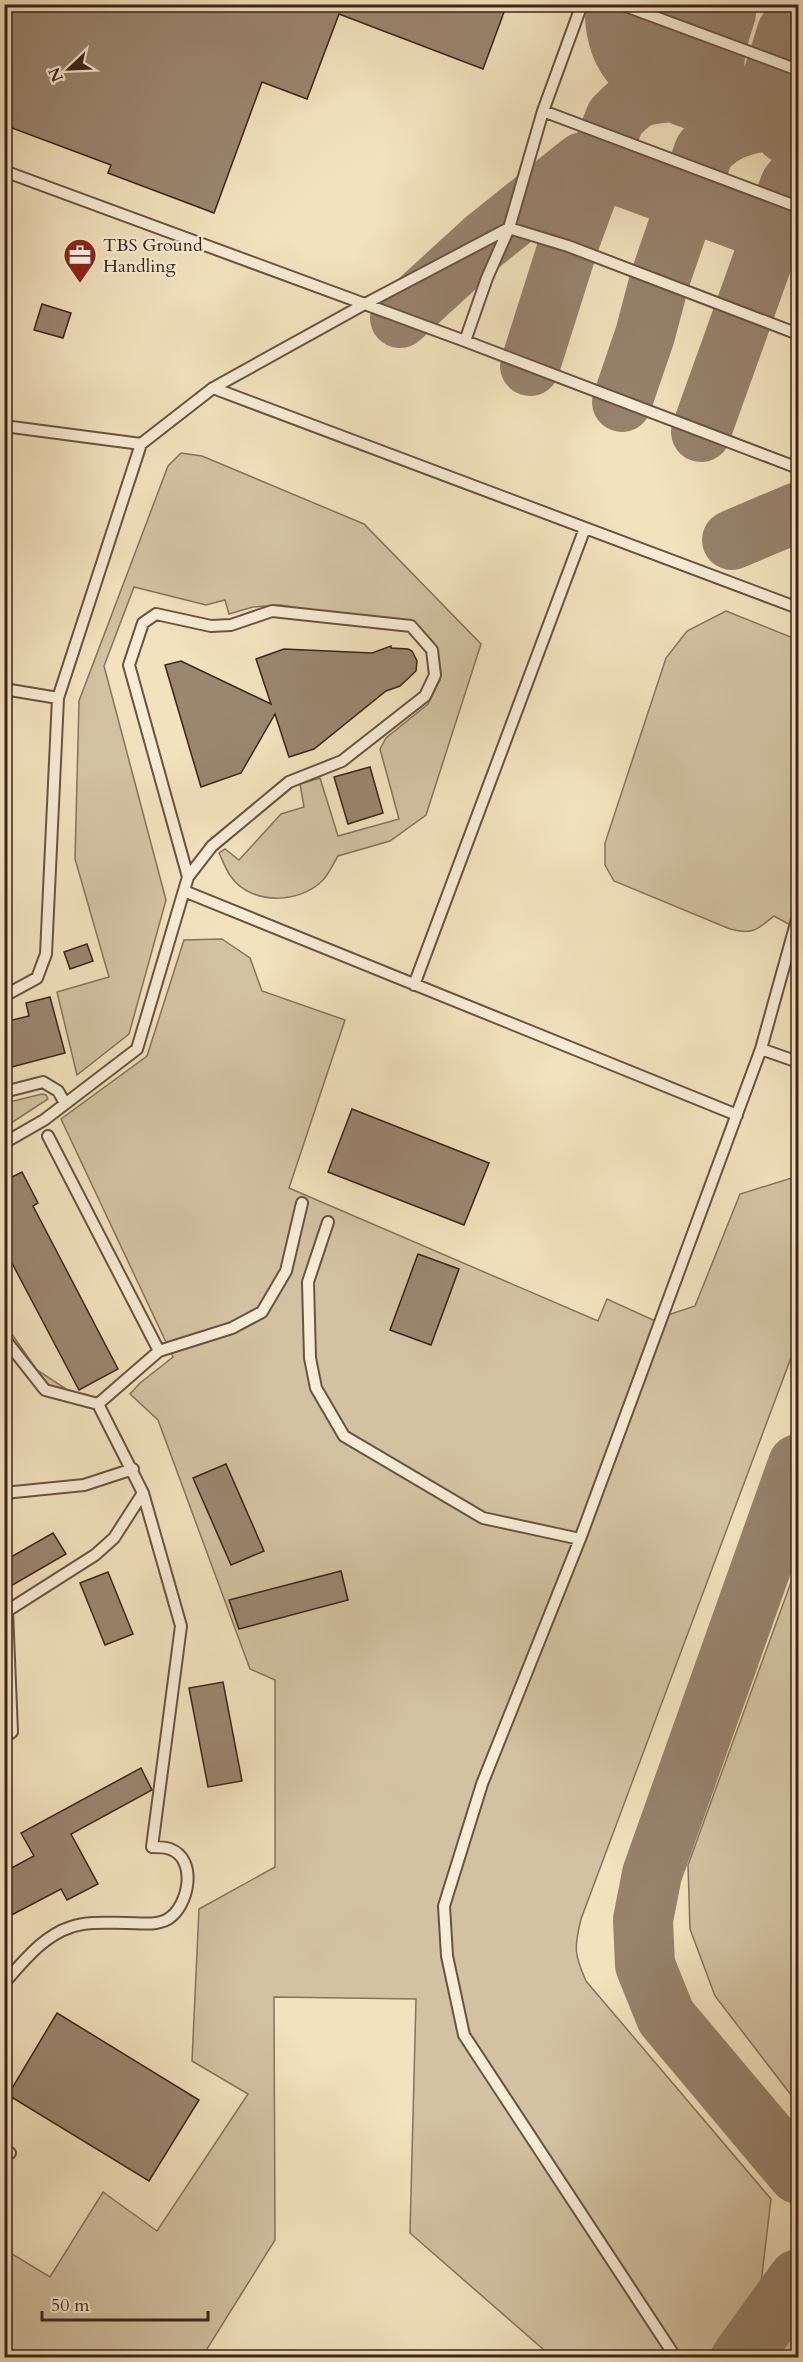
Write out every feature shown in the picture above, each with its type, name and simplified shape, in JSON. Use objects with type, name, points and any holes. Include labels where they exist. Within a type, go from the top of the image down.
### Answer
[{"type":"lane","points":[[465,341],[487,278],[509,228],[543,111],[582,4]]},
{"type":"lane","points":[[620,4],[798,70]]},
{"type":"lane","points":[[543,111],[798,207]]},
{"type":"lane","points":[[4,162],[17,176]]},
{"type":"lane","points":[[4,171],[465,341],[798,468]]},
{"type":"lane","points":[[4,996],[37,978],[46,954],[58,699],[141,444],[213,388],[509,228],[568,246],[798,334]]},
{"type":"lane","points":[[213,388],[798,608]]},
{"type":"lane","points":[[4,426],[141,444]]},
{"type":"lane","points":[[414,985],[585,528]]},
{"type":"lane","points":[[4,1143],[44,1120],[137,1049],[188,877],[212,846],[289,782],[342,761],[425,696],[435,675],[432,650],[418,632],[411,627],[272,612],[231,625],[211,626],[156,615],[143,623],[129,665],[188,877]]},
{"type":"lane","points":[[4,688],[58,699]]},
{"type":"lane","points":[[184,891],[737,1115]]},
{"type":"lane","points":[[676,2358],[465,2035],[447,1956],[444,1906],[482,1784],[580,1539],[761,1049],[798,916]]},
{"type":"lane","points":[[761,1049],[798,1062]]},
{"type":"lane","points":[[4,1092],[43,1082],[58,1091],[65,1103]]},
{"type":"lane","points":[[48,1136],[159,1351]]},
{"type":"lane","points":[[98,1404],[159,1351],[232,1328],[262,1312],[286,1270],[302,1203]]},
{"type":"lane","points":[[328,1222],[308,1282],[310,1358],[316,1389],[344,1436],[483,1518],[580,1539]]},
{"type":"lane","points":[[4,1338],[45,1389],[98,1404],[133,1469],[143,1493],[181,1626],[152,1847],[171,1849],[180,1856],[187,1871],[188,1887],[181,1905],[169,1918],[159,1923],[95,1923],[71,1927],[39,1945],[4,1983]]},
{"type":"lane","points":[[4,1493],[84,1485],[133,1469]]},
{"type":"lane","points":[[4,1737],[12,1732],[7,1611],[95,1555],[114,1538],[143,1493]]},
{"type":"shaded area","points":[[181,453],[202,456],[364,524],[481,644],[426,815],[390,841],[338,856],[325,878],[302,894],[289,897],[264,897],[241,887],[226,869],[219,853],[225,849],[239,860],[281,814],[304,807],[300,784],[320,778],[338,836],[399,819],[380,749],[386,738],[428,704],[440,680],[433,648],[411,627],[280,605],[253,607],[229,614],[225,600],[206,605],[134,587],[104,666],[166,900],[129,1034],[77,1075],[57,992],[109,977],[75,859],[79,701],[168,466]]},
{"type":"shaded area","points":[[726,611],[798,640],[798,960],[793,956],[791,942],[794,927],[774,916],[754,930],[730,929],[614,881],[605,865],[605,843],[666,658],[687,631]]},
{"type":"shaded area","points":[[222,939],[250,958],[262,991],[345,1020],[289,1188],[598,1321],[607,1299],[653,1320],[695,1306],[740,1194],[798,1176],[798,1339],[581,1919],[576,1944],[577,1957],[586,1981],[771,2199],[761,2283],[707,2357],[552,2357],[410,2233],[416,1999],[274,1997],[275,2240],[202,2357],[5,2357],[4,2249],[50,2277],[103,2192],[157,2231],[248,2094],[192,2061],[199,1909],[275,1867],[275,1680],[250,1669],[158,1420],[130,1394],[140,1383],[173,1357],[61,1119],[147,1056],[184,940]]},
{"type":"shaded area","points":[[42,1094],[48,1099],[5,1127],[5,1103]]},
{"type":"shaded area","points":[[4,1323],[37,1370],[75,1395],[52,1389],[5,1331]]},
{"type":"shaded area","points":[[798,1563],[798,2104],[715,1996],[690,1929],[688,1865]]},
{"type":"shaded area","points":[[798,2317],[798,2357],[770,2357]]},
{"type":"building","points":[[4,4],[507,4],[483,69],[339,14],[307,99],[262,82],[214,213],[108,173],[111,165],[4,125]]},
{"type":"building","points":[[42,304],[71,313],[63,338],[34,330]]},
{"type":"building","points":[[391,646],[391,648],[412,651],[417,661],[416,671],[400,686],[386,691],[314,749],[289,757],[275,714],[241,773],[201,787],[165,665],[181,661],[271,704],[256,659],[284,649],[372,653]]},
{"type":"building","points":[[370,767],[383,813],[348,824],[334,777]]},
{"type":"building","points":[[87,944],[93,961],[70,969],[64,952]]},
{"type":"building","points":[[50,997],[65,1053],[4,1069],[4,1022],[29,1016],[26,1003]]},
{"type":"building","points":[[352,1109],[489,1163],[464,1225],[328,1172]]},
{"type":"building","points":[[22,1172],[38,1203],[33,1206],[118,1369],[79,1390],[4,1248],[4,1181]]},
{"type":"building","points":[[418,1254],[459,1269],[431,1345],[390,1330]]},
{"type":"building","points":[[226,1464],[264,1551],[231,1565],[193,1478]]},
{"type":"building","points":[[53,1533],[66,1554],[4,1590],[4,1561]]},
{"type":"building","points":[[341,1571],[348,1600],[239,1629],[229,1600]]},
{"type":"building","points":[[108,1572],[133,1634],[105,1645],[80,1583]]},
{"type":"building","points":[[223,1682],[242,1781],[208,1787],[189,1688]]},
{"type":"building","points":[[141,1768],[152,1790],[71,1834],[98,1884],[67,1900],[61,1889],[4,1919],[4,1872],[34,1856],[21,1833]]},
{"type":"building","points":[[57,2013],[199,2100],[149,2181],[8,2095]]},
{"type":"taxiway","points":[[617,4],[615,12],[617,32],[627,58],[645,77],[656,84],[694,100]]},
{"type":"taxiway","points":[[668,4],[661,28],[659,49],[663,69],[672,92]]},
{"type":"taxiway","points":[[726,13],[717,43],[715,68],[721,91],[740,117]]},
{"type":"taxiway","points":[[785,133],[775,109],[770,86],[787,32]]},
{"type":"taxiway","points":[[530,366],[568,246],[615,118],[628,105],[640,98],[672,92]]},
{"type":"taxiway","points":[[622,402],[645,335],[659,282],[704,151],[727,132],[756,123]]},
{"type":"taxiway","points":[[400,318],[484,241],[583,162],[798,242]]},
{"type":"taxiway","points":[[701,432],[790,185],[798,175]]},
{"type":"taxiway","points":[[732,540],[798,512]]},
{"type":"taxiway","points":[[798,1464],[652,1874],[643,1920],[645,1965],[666,2017],[798,2174]]},
{"type":"taxiway","points":[[741,2358],[798,2279]]},
{"type":"place","name":"TBS Ground Handling","points":[[80,284]]}]
